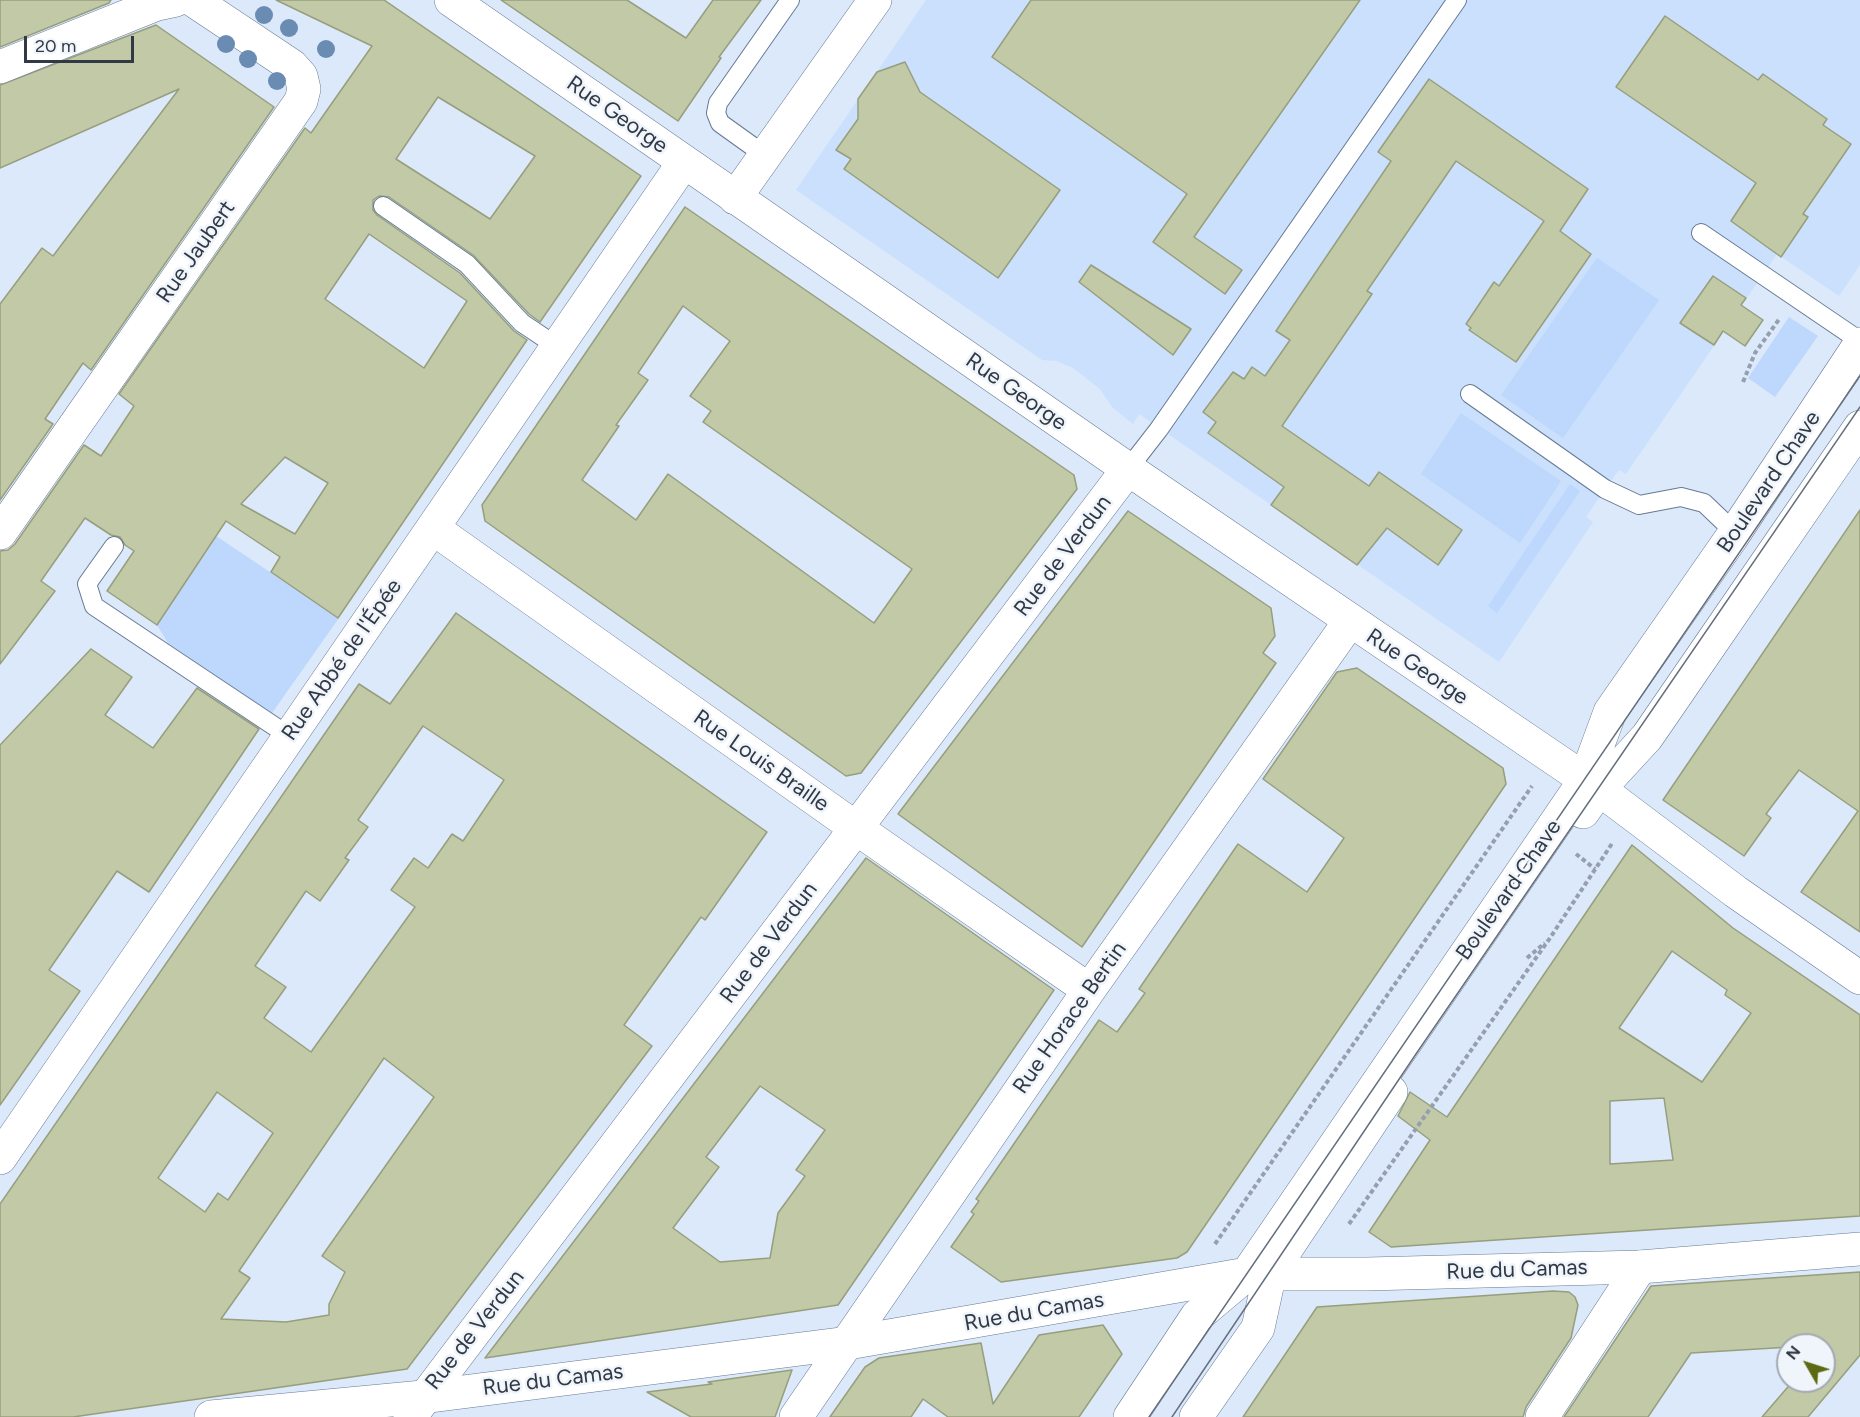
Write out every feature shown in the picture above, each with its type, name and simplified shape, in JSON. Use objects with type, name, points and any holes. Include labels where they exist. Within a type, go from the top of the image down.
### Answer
[{"type":"street","points":[[0,67],[170,0],[176,0]]},
{"type":"street","name":"Rue Jaubert","points":[[0,533],[301,101],[303,82],[292,66],[193,0]]},
{"type":"street","name":"Rue George","points":[[451,0],[1128,469],[1592,784],[1736,892],[1860,978]]},
{"type":"street","points":[[735,198],[875,0]]},
{"type":"street","name":"Rue Abbé de l'Épée","points":[[0,1158],[684,162]]},
{"type":"street","name":"Boulevard Chave","points":[[1592,784],[1610,712],[1732,537],[1860,343]]},
{"type":"street","name":"Boulevard Chave","points":[[1130,1417],[1197,1316],[1258,1274],[1592,784],[1647,737],[1860,427]]},
{"type":"street","name":"Rue de Verdun","points":[[417,1407],[1128,469]]},
{"type":"street","name":"Rue Louis Braille","points":[[434,529],[1089,990]]},
{"type":"street","name":"Rue Horace Bertin","points":[[796,1417],[1089,990],[1350,621]]},
{"type":"street","name":"Rue du Camas","points":[[211,1417],[417,1407],[848,1343],[1258,1274],[1367,1274],[1640,1267],[1860,1250]]},
{"type":"street","points":[[1542,1417],[1640,1267]]},
{"type":"street","name":"Boulevard Chave","points":[[1196,1417],[1258,1328],[1258,1274]]},
{"type":"lane","points":[[766,156],[720,123],[716,113],[718,103],[790,0]]},
{"type":"lane","points":[[1128,469],[1159,429],[1457,0]]},
{"type":"lane","points":[[383,206],[467,264],[522,323],[558,347]]},
{"type":"lane","points":[[1701,232],[1860,343]]},
{"type":"lane","points":[[1470,394],[1605,489],[1639,505],[1681,497],[1704,503],[1725,524],[1732,537]]},
{"type":"lane","points":[[114,546],[87,584],[94,606],[289,736]]},
{"type":"path","points":[[1743,382],[1755,353],[1795,297]]},
{"type":"path","points":[[1213,1247],[1532,786]]},
{"type":"path","points":[[1347,1226],[1550,938],[1618,834]]},
{"type":"path","points":[[1453,911],[1463,884]]},
{"type":"path","points":[[1527,958],[1550,938]]},
{"type":"shaded area","points":[[926,0],[1860,0],[1860,265],[1839,296],[1777,254],[1626,474],[1619,470],[1605,489],[1586,517],[1593,522],[1499,662],[1139,414],[1133,424],[1112,407],[1100,389],[1073,368],[1057,361],[1042,360],[796,190]]},
{"type":"shaded area","points":[[1597,258],[1659,300],[1563,438],[1501,395]]},
{"type":"shaded area","points":[[1789,317],[1818,336],[1775,397],[1748,378]]},
{"type":"shaded area","points":[[1461,413],[1561,481],[1520,543],[1421,474]]},
{"type":"shaded area","points":[[1570,484],[1580,491],[1497,613],[1488,606]]},
{"type":"shaded area","points":[[216,536],[339,618],[272,713],[168,643],[157,625]]},
{"type":"building","points":[[0,0],[111,0],[109,3],[0,47]]},
{"type":"building","points":[[276,0],[384,0],[641,176],[540,322],[529,314],[473,255],[389,197],[379,196],[373,200],[373,210],[377,215],[460,273],[514,331],[527,340],[338,618],[271,572],[280,557],[226,521],[157,625],[107,591],[134,551],[125,545],[120,537],[111,535],[85,518],[41,581],[55,591],[0,664],[0,551],[8,550],[15,544],[84,445],[101,456],[134,406],[119,394],[305,128],[311,133],[372,46]],"holes":[[[438,97],[535,156],[490,219],[396,159]],[[369,234],[467,301],[424,368],[325,299]],[[285,457],[328,483],[295,534],[241,504]]]},
{"type":"building","points":[[501,0],[627,0],[686,38],[713,0],[761,0],[719,57],[721,58],[678,121]]},
{"type":"building","points":[[1031,0],[1360,0],[1194,237],[1242,270],[1225,294],[1153,242],[1187,194],[992,57]]},
{"type":"building","points":[[1665,16],[1758,80],[1763,74],[1827,119],[1823,125],[1851,144],[1803,214],[1808,217],[1781,257],[1731,221],[1756,183],[1616,87]]},
{"type":"building","points":[[156,25],[274,107],[91,370],[83,363],[45,419],[53,424],[0,500],[0,304],[42,248],[53,256],[179,89],[0,168],[0,85]]},
{"type":"building","points":[[905,62],[920,92],[1060,190],[998,278],[844,169],[851,159],[836,150],[858,119],[858,99],[877,72]]},
{"type":"building","points":[[1429,79],[1588,189],[1560,231],[1591,254],[1516,362],[1469,330],[1471,328],[1466,324],[1494,282],[1499,286],[1544,221],[1456,161],[1367,291],[1372,294],[1282,426],[1369,486],[1379,472],[1462,530],[1438,565],[1387,528],[1357,565],[1271,505],[1284,487],[1208,433],[1216,422],[1203,412],[1233,372],[1244,379],[1252,367],[1265,376],[1290,340],[1276,331],[1391,161],[1378,152]]},
{"type":"building","points":[[685,207],[1074,475],[1077,489],[861,773],[846,776],[485,521],[482,505]],"holes":[[[683,306],[730,341],[690,396],[711,411],[703,422],[912,569],[874,623],[668,474],[636,520],[582,480],[619,426],[616,425],[648,380],[638,373]]]},
{"type":"building","points":[[1091,265],[1191,329],[1173,355],[1079,282]]},
{"type":"building","points":[[1713,276],[1746,298],[1741,305],[1763,320],[1745,346],[1723,331],[1714,345],[1680,323]]},
{"type":"building","points":[[1860,510],[1860,932],[1801,892],[1858,811],[1799,770],[1766,814],[1771,818],[1744,856],[1663,800]]},
{"type":"building","points":[[1128,511],[1271,608],[1275,636],[1263,653],[1276,663],[1082,947],[898,814]]},
{"type":"building","points":[[456,613],[767,832],[705,920],[701,917],[624,1025],[652,1046],[407,1369],[73,1417],[0,1417],[0,1204],[359,684],[390,704]],"holes":[[[423,726],[504,780],[463,841],[452,834],[428,868],[414,858],[391,890],[415,907],[311,1052],[264,1018],[286,987],[255,966],[306,891],[320,901],[349,860],[345,858],[368,827],[358,820]],[[384,1058],[434,1097],[322,1256],[345,1272],[329,1304],[329,1315],[286,1322],[221,1319],[250,1278],[239,1271]],[[217,1092],[273,1133],[228,1200],[218,1193],[205,1212],[158,1178]]]},
{"type":"building","points":[[91,649],[132,677],[105,715],[153,748],[197,688],[259,729],[149,892],[117,871],[49,970],[80,991],[0,1105],[0,745]]},
{"type":"building","points":[[1357,668],[1503,768],[1506,784],[1187,1252],[1177,1258],[1001,1282],[951,1247],[974,1214],[971,1212],[979,1201],[976,1199],[1099,1020],[1117,1032],[1145,993],[1139,989],[1238,844],[1307,892],[1344,838],[1263,779],[1337,672]]},
{"type":"building","points":[[1632,845],[1733,928],[1860,1015],[1860,1216],[1391,1247],[1369,1232],[1430,1140],[1398,1116],[1410,1092],[1447,1117]],"holes":[[[1672,951],[1727,990],[1725,995],[1751,1013],[1702,1082],[1619,1028]],[[1664,1098],[1673,1160],[1610,1164],[1610,1101]]]},
{"type":"building","points":[[866,858],[1054,990],[838,1305],[485,1358]],"holes":[[[760,1086],[825,1130],[796,1170],[805,1176],[778,1213],[770,1258],[720,1262],[673,1228],[719,1167],[706,1157]]]},
{"type":"building","points":[[1860,1272],[1860,1355],[1836,1384],[1836,1333],[1776,1333],[1776,1348],[1691,1353],[1648,1417],[1564,1417],[1651,1286]]},
{"type":"building","points":[[1553,1291],[1569,1292],[1575,1297],[1578,1305],[1571,1338],[1526,1407],[1523,1417],[1243,1417],[1317,1307]]},
{"type":"building","points":[[1103,1325],[1122,1354],[1079,1417],[948,1417],[923,1399],[911,1417],[830,1417],[865,1367],[879,1358],[981,1343],[993,1404],[1039,1335]]},
{"type":"building","points":[[792,1370],[775,1417],[691,1417],[647,1392],[712,1384],[708,1382]]},
{"type":"building","points":[[1783,1393],[1828,1393],[1808,1417],[1762,1417]]},
{"type":"tram line","points":[[1149,1417],[1860,376]]},
{"type":"tram line","points":[[1172,1417],[1416,1054],[1860,407]]}]
